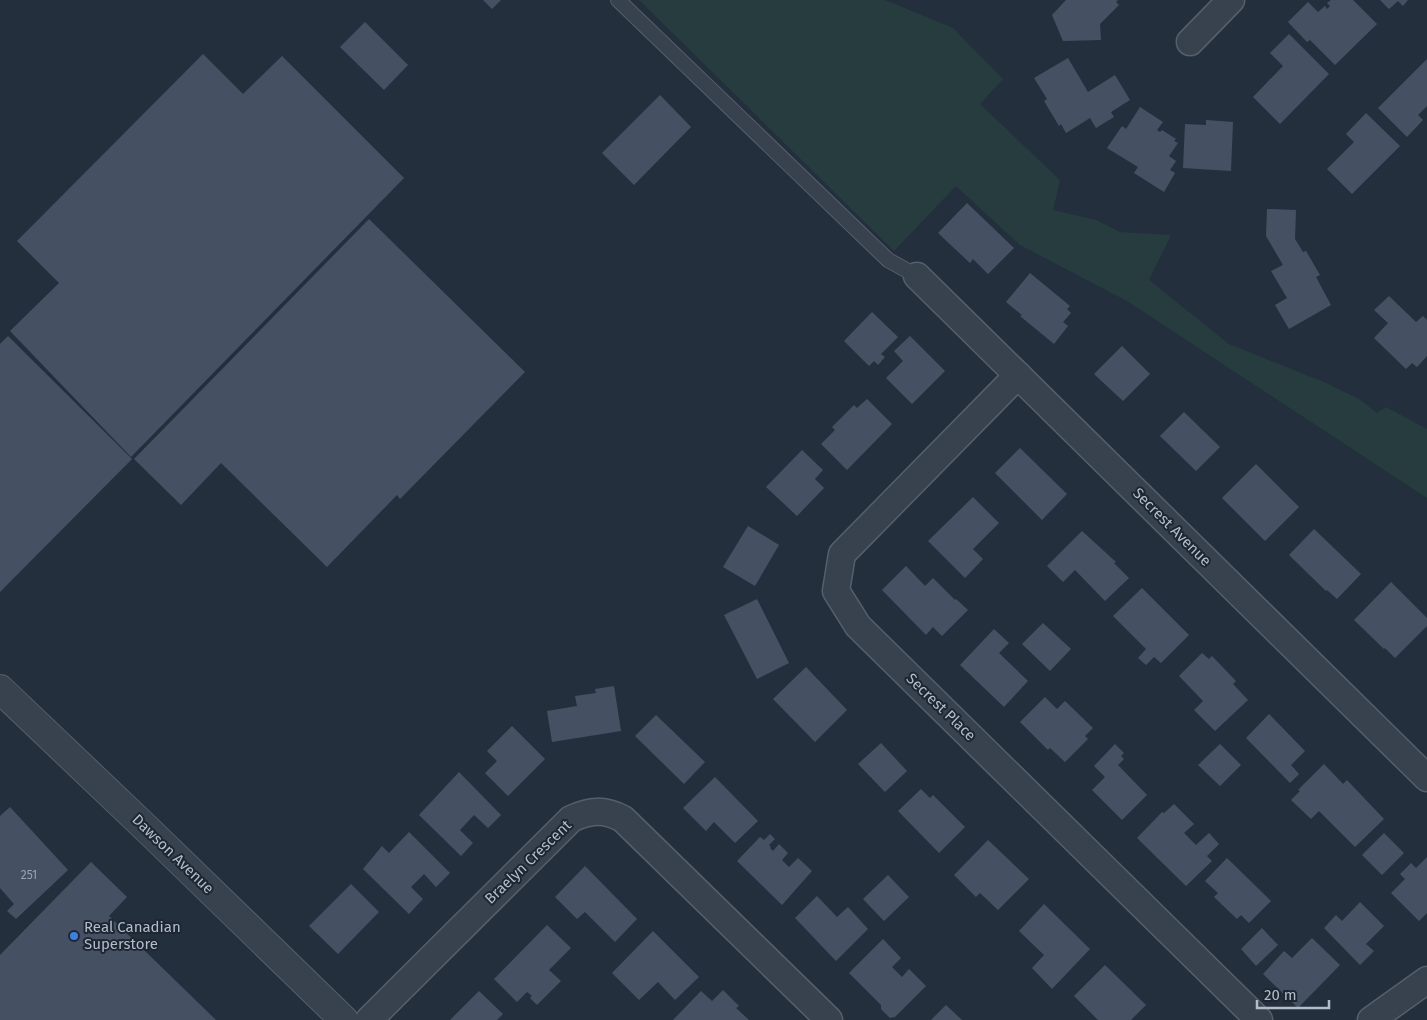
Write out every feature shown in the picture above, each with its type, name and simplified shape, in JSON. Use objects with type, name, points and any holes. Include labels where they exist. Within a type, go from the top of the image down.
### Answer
[{"type":"street","points":[[1190,42],[1231,0]]},
{"type":"street","name":"Secrest Avenue","points":[[916,276],[1427,778]]},
{"type":"street","name":"Secrest Place","points":[[1018,375],[842,554],[836,591],[858,626],[1260,1020]]},
{"type":"street","name":"Dawson Avenue","points":[[0,689],[344,1020]]},
{"type":"street","name":"Braelyn Crescent","points":[[369,1020],[571,819],[595,811],[610,812],[622,819],[829,1020]]},
{"type":"street","points":[[1371,1020],[1427,980]]},
{"type":"lane","points":[[618,0],[888,260],[916,276]]},
{"type":"green space","points":[[639,0],[885,0],[953,28],[1003,79],[980,104],[1060,180],[1053,210],[1096,220],[1120,232],[1171,235],[1149,280],[1229,344],[1326,383],[1359,399],[1377,413],[1386,407],[1427,429],[1427,498],[1127,301],[1020,245],[956,186],[894,251]]},
{"type":"building","points":[[483,0],[501,0],[492,9]]},
{"type":"building","points":[[1066,0],[1118,0],[1116,2],[1119,5],[1100,24],[1101,40],[1063,41],[1052,15]]},
{"type":"building","points":[[1331,0],[1353,0],[1377,24],[1335,65],[1310,40],[1307,42],[1288,22],[1308,2],[1318,12],[1325,6],[1327,9],[1330,6],[1327,3]]},
{"type":"building","points":[[1380,0],[1408,0],[1403,6],[1398,1],[1389,9]]},
{"type":"building","points":[[365,22],[408,65],[384,90],[340,47]]},
{"type":"building","points":[[1289,34],[1329,74],[1280,124],[1253,97],[1283,66],[1270,53]]},
{"type":"building","points":[[203,54],[243,94],[282,56],[404,178],[131,457],[10,331],[59,283],[17,241]]},
{"type":"building","points":[[1068,58],[1088,92],[1115,75],[1130,100],[1111,112],[1114,117],[1096,128],[1090,118],[1066,133],[1061,124],[1059,126],[1044,101],[1047,99],[1034,78]]},
{"type":"building","points":[[1427,59],[1427,106],[1418,115],[1423,120],[1407,137],[1378,108]]},
{"type":"building","points":[[660,95],[691,127],[634,185],[602,153]]},
{"type":"building","points":[[1140,107],[1163,122],[1157,130],[1160,132],[1162,130],[1176,139],[1174,141],[1178,143],[1169,156],[1176,161],[1170,170],[1175,173],[1164,192],[1134,173],[1138,167],[1107,148],[1122,126],[1126,129]]},
{"type":"building","points":[[1366,113],[1400,146],[1352,194],[1327,169],[1354,142],[1346,134]]},
{"type":"building","points":[[1206,120],[1233,122],[1231,171],[1183,168],[1185,124],[1206,125]]},
{"type":"building","points":[[967,203],[1014,248],[988,274],[973,259],[970,263],[938,233]]},
{"type":"building","points":[[1267,209],[1296,210],[1295,239],[1303,252],[1306,251],[1320,275],[1316,277],[1331,305],[1289,329],[1275,305],[1287,298],[1271,271],[1283,265],[1266,236]]},
{"type":"building","points":[[369,219],[525,372],[400,499],[397,495],[327,567],[221,463],[181,505],[134,459]]},
{"type":"building","points":[[1030,273],[1070,306],[1067,309],[1071,313],[1063,322],[1068,326],[1054,344],[1006,302]]},
{"type":"building","points":[[1389,296],[1416,322],[1423,316],[1427,320],[1427,356],[1417,367],[1412,363],[1406,369],[1374,338],[1388,323],[1374,310]]},
{"type":"building","points":[[872,312],[898,337],[881,354],[885,357],[878,365],[874,361],[869,366],[844,341]]},
{"type":"building","points":[[8,336],[132,459],[0,592],[0,344]]},
{"type":"building","points":[[910,336],[945,371],[912,404],[886,378],[903,361],[894,351]]},
{"type":"building","points":[[1122,346],[1150,374],[1123,401],[1094,374]]},
{"type":"building","points":[[867,399],[892,424],[847,470],[821,444],[835,430],[832,427],[854,405],[857,408]]},
{"type":"building","points":[[1184,412],[1220,447],[1196,471],[1160,436]]},
{"type":"building","points":[[1020,448],[1067,494],[1042,520],[995,473]]},
{"type":"building","points":[[802,450],[823,470],[815,479],[824,488],[797,516],[766,487]]},
{"type":"building","points":[[1256,464],[1299,507],[1265,541],[1222,498]]},
{"type":"building","points":[[973,497],[999,523],[973,549],[983,559],[965,578],[928,541]]},
{"type":"building","points":[[748,526],[779,545],[755,586],[723,567]]},
{"type":"building","points":[[1314,529],[1361,574],[1337,599],[1326,591],[1289,555]]},
{"type":"building","points":[[1082,531],[1116,562],[1114,563],[1129,578],[1105,601],[1075,570],[1063,582],[1047,566]]},
{"type":"building","points":[[906,566],[925,586],[933,578],[968,610],[942,636],[933,627],[926,635],[882,590]]},
{"type":"building","points":[[1391,582],[1427,618],[1427,626],[1395,658],[1354,620]]},
{"type":"building","points":[[1142,588],[1189,635],[1161,663],[1154,657],[1146,665],[1138,658],[1146,649],[1113,616]]},
{"type":"building","points":[[757,599],[789,663],[757,679],[724,615]]},
{"type":"building","points":[[1043,623],[1071,649],[1050,671],[1022,644]]},
{"type":"building","points":[[994,629],[1009,643],[999,653],[1028,681],[1004,707],[960,665]]},
{"type":"building","points":[[1202,653],[1209,659],[1212,656],[1236,681],[1233,684],[1248,700],[1215,731],[1194,710],[1203,701],[1179,676]]},
{"type":"building","points":[[806,667],[847,710],[815,742],[773,699]]},
{"type":"building","points":[[614,686],[621,731],[552,742],[547,711],[577,706],[575,696],[596,693],[595,689]]},
{"type":"building","points":[[1045,697],[1057,709],[1065,701],[1093,728],[1085,736],[1088,739],[1065,762],[1050,748],[1048,750],[1020,722]]},
{"type":"building","points":[[1269,714],[1305,751],[1291,765],[1299,774],[1290,783],[1246,738]]},
{"type":"building","points":[[656,715],[705,762],[684,784],[635,736]]},
{"type":"building","points":[[512,726],[545,759],[508,796],[485,773],[497,761],[487,751]]},
{"type":"building","points":[[881,743],[907,771],[885,792],[858,764]]},
{"type":"building","points":[[1115,744],[1124,753],[1121,756],[1124,759],[1118,765],[1147,795],[1122,820],[1092,790],[1105,777],[1094,766]]},
{"type":"building","points":[[1220,744],[1241,765],[1220,786],[1198,765]]},
{"type":"building","points":[[1324,764],[1343,784],[1347,780],[1384,819],[1355,847],[1319,811],[1311,819],[1291,800],[1300,791],[1298,790]]},
{"type":"building","points":[[459,772],[501,815],[488,828],[474,815],[460,830],[473,843],[461,856],[419,815]]},
{"type":"building","points":[[715,777],[758,821],[735,843],[714,822],[706,831],[683,808]]},
{"type":"building","points":[[921,789],[930,798],[933,795],[965,827],[939,853],[898,811]]},
{"type":"building","points":[[1174,804],[1194,824],[1184,833],[1196,845],[1209,833],[1219,844],[1207,856],[1212,861],[1186,886],[1137,838],[1162,812],[1164,813]]},
{"type":"building","points":[[10,807],[68,870],[16,919],[7,911],[14,904],[0,888],[0,816]]},
{"type":"building","points":[[409,832],[450,873],[436,887],[424,874],[411,887],[423,899],[409,914],[363,869],[382,846],[389,853]]},
{"type":"building","points":[[1384,833],[1404,853],[1382,875],[1362,855]]},
{"type":"building","points":[[770,834],[775,839],[769,845],[770,848],[773,851],[779,844],[788,853],[782,860],[789,867],[798,858],[812,871],[782,905],[737,861],[760,837],[764,840]]},
{"type":"building","points":[[988,840],[1029,879],[998,910],[980,893],[976,897],[954,875]]},
{"type":"building","points":[[1427,857],[1427,913],[1419,921],[1391,893],[1405,879],[1400,874],[1411,863],[1416,868]]},
{"type":"building","points":[[1227,858],[1271,901],[1249,923],[1241,915],[1237,919],[1214,897],[1218,893],[1205,881]]},
{"type":"building","name":"Real Canadian Superstore","points":[[91,862],[127,897],[109,916],[216,1020],[0,1020],[0,955]]},
{"type":"building","points":[[585,866],[637,919],[615,942],[585,912],[577,919],[555,897]]},
{"type":"building","points":[[888,875],[909,897],[884,921],[863,899]]},
{"type":"building","points":[[351,884],[379,912],[338,954],[309,926]]},
{"type":"building","points":[[817,896],[837,917],[848,907],[868,929],[836,961],[795,918]]},
{"type":"building","points":[[1360,902],[1384,926],[1366,944],[1374,951],[1360,965],[1324,928],[1336,915],[1342,921]]},
{"type":"building","points":[[1044,904],[1090,949],[1052,989],[1032,968],[1044,955],[1019,931]]},
{"type":"building","points":[[547,925],[571,948],[549,970],[561,981],[537,1005],[530,998],[532,996],[527,992],[517,1002],[494,979]]},
{"type":"building","points":[[1262,928],[1278,945],[1256,966],[1241,949]]},
{"type":"building","points":[[653,931],[699,977],[675,1000],[658,982],[639,1000],[612,973]]},
{"type":"building","points":[[1312,938],[1340,965],[1298,1008],[1263,974],[1284,951],[1292,958]]},
{"type":"building","points":[[883,939],[901,958],[892,967],[902,977],[909,969],[926,986],[895,1017],[890,1018],[881,1009],[881,1005],[849,973]]},
{"type":"building","points":[[1105,965],[1146,1005],[1131,1020],[1098,1020],[1074,996]]},
{"type":"building","points":[[723,990],[739,1006],[736,1008],[749,1020],[673,1020],[701,991],[712,1001]]},
{"type":"building","points":[[479,991],[503,1014],[497,1020],[450,1020]]},
{"type":"building","points":[[946,1005],[962,1020],[931,1020]]},
{"type":"place","name":"Real Canadian Superstore","points":[[74,936]]}]
